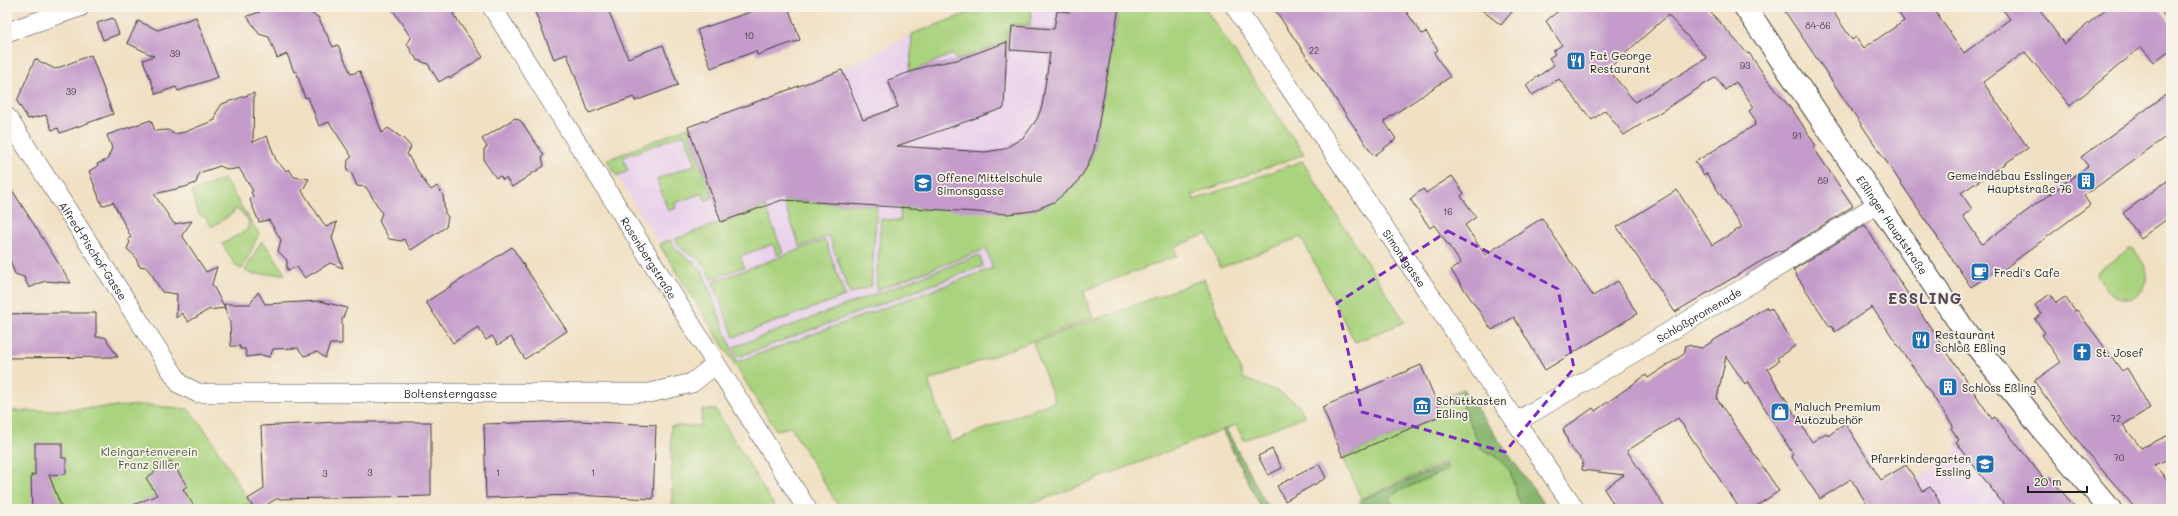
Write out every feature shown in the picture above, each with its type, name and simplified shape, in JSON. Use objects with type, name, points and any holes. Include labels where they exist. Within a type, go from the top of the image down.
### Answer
[{"type":"main road","name":"Eßlinger Hauptstraße","points":[[1745,7],[1967,334],[2041,428],[2110,509]]},
{"type":"street","points":[[7,32],[80,7]]},
{"type":"street","name":"Rosenbergstraße","points":[[492,7],[807,509]]},
{"type":"street","name":"Simonsgasse","points":[[1236,7],[1575,509]]},
{"type":"street","name":"Alfred-Pischof-Gasse","points":[[7,117],[180,384]]},
{"type":"street","name":"Schloßpromenade","points":[[1516,422],[1751,284],[1879,203]]},
{"type":"street","name":"Boltensterngasse","points":[[180,384],[198,393],[650,393],[692,383],[716,364]]},
{"type":"highlighted area","points":[[1448,231],[1558,289],[1574,368],[1505,452],[1362,412],[1337,303]]},
{"type":"shaded area","name":"Offene Mittelschule Simonsgasse","points":[[984,7],[1204,7],[1304,154],[734,363],[607,160],[688,127],[842,70],[912,34]]},
{"type":"shaded area","name":"Pfarrkindergarten Essling","points":[[1995,417],[2044,480],[2049,477],[2077,509],[1877,509],[1961,448],[1956,442]]},
{"type":"green space","points":[[984,7],[1032,7],[1030,25],[1011,25],[1010,31],[1007,32],[1007,60],[999,64],[1001,44],[956,60],[953,54],[910,72],[912,34]]},
{"type":"green space","points":[[1119,7],[1204,7],[1304,154],[1193,195],[1194,200],[1302,161],[1405,322],[1355,342],[1301,237],[1220,268],[1207,234],[1174,247],[1177,256],[1083,291],[1093,318],[928,381],[951,442],[1055,401],[1033,343],[1204,279],[1244,379],[1279,392],[1299,405],[1305,416],[1244,440],[1236,425],[1019,509],[840,509],[791,427],[776,430],[659,244],[670,240],[680,253],[693,261],[701,269],[737,362],[993,268],[986,249],[876,290],[881,219],[900,221],[901,207],[1020,213],[1048,205],[1073,187],[1087,167],[1094,150]]},
{"type":"green space","points":[[688,127],[704,174],[711,172],[719,189],[710,192],[712,198],[706,201],[702,193],[675,203],[676,208],[668,211],[657,179],[696,164],[684,134],[623,157],[628,171],[617,176],[607,160]]},
{"type":"green space","points":[[224,179],[259,234],[242,269],[236,266],[222,244],[247,230],[249,222],[241,211],[234,209],[233,213],[212,227],[205,217],[199,215],[192,192]]},
{"type":"green space","points":[[783,200],[877,206],[871,286],[850,294],[829,236],[800,247]]},
{"type":"green space","points":[[765,206],[783,253],[777,255],[773,244],[740,256],[744,267],[711,279],[701,262],[682,249],[675,239]]},
{"type":"green space","points":[[825,240],[845,296],[734,337],[713,282]]},
{"type":"green space","points":[[261,242],[264,242],[285,274],[252,274],[245,271]]},
{"type":"green space","points":[[2129,249],[2134,250],[2144,264],[2147,274],[2147,281],[2145,287],[2137,295],[2125,298],[2113,295],[2097,275],[2098,271]]},
{"type":"green space","points":[[979,255],[983,266],[738,357],[734,347]]},
{"type":"green space","points":[[1463,389],[1463,406],[1480,448],[1496,456],[1510,471],[1521,509],[1395,509],[1389,499],[1395,493],[1448,469],[1445,462],[1361,499],[1343,457],[1442,415],[1436,400]]},
{"type":"green space","points":[[1463,389],[1547,509],[1521,509],[1510,471],[1496,456],[1480,448],[1463,406]]},
{"type":"green space","name":"Kleingartenverein Franz Siller","points":[[148,405],[188,409],[204,428],[254,509],[7,509],[7,411],[36,411]]},
{"type":"green space","points":[[702,409],[716,410],[776,509],[672,509],[671,426],[701,426]]},
{"type":"green space","points":[[1226,429],[1269,509],[1262,509],[1222,430]]},
{"type":"green space","points":[[1446,464],[1448,469],[1395,493],[1389,499],[1395,509],[1364,509],[1359,501]]},
{"type":"building","points":[[258,7],[309,7],[312,14],[318,17],[333,47],[338,45],[351,74],[360,71],[382,133],[388,128],[405,140],[411,147],[407,154],[422,178],[431,190],[437,186],[443,195],[445,213],[448,217],[446,227],[411,250],[404,239],[401,241],[389,239],[379,221],[382,213],[366,187],[357,186],[351,172],[347,171],[348,160],[352,157],[329,122],[319,126],[308,97],[305,98],[296,71],[294,72],[287,54],[277,58],[269,37],[259,34],[247,16],[260,12]]},
{"type":"building","points":[[391,7],[455,7],[453,14],[483,57],[450,78],[449,76],[439,82],[428,64],[417,60],[411,51],[407,44],[411,38]]},
{"type":"building","points":[[533,7],[607,7],[628,58],[663,45],[678,85],[635,101],[634,97],[589,113],[567,54],[554,59]]},
{"type":"building","points":[[765,7],[788,7],[800,40],[757,55],[756,51],[711,68],[697,30]]},
{"type":"building","points":[[1071,7],[1119,7],[1094,150],[1087,167],[1077,183],[1054,202],[1032,211],[1008,214],[782,200],[721,222],[688,127],[842,70],[863,120],[898,107],[888,80],[929,65],[957,60],[1007,42],[1004,108],[897,146],[985,152],[1004,149],[1024,137],[1037,119],[1042,106],[1050,53],[1010,50],[1012,26],[1054,29],[1057,11],[1070,12]]},
{"type":"building","points":[[1273,7],[1403,7],[1422,34],[1426,32],[1438,50],[1434,53],[1450,77],[1384,121],[1396,139],[1374,156]]},
{"type":"building","points":[[1478,7],[1516,7],[1501,25]]},
{"type":"building","points":[[1563,7],[1706,7],[1748,54],[1749,53],[1767,79],[1796,115],[1816,146],[1813,147],[1853,206],[1781,252],[1780,250],[1675,312],[1617,227],[1677,190],[1712,245],[1742,227],[1706,173],[1704,175],[1695,162],[1755,125],[1754,122],[1756,121],[1749,111],[1754,107],[1736,82],[1725,90],[1716,77],[1624,135],[1605,110],[1592,120],[1559,79],[1532,95],[1526,85],[1554,65],[1549,58],[1555,54],[1553,51],[1562,45],[1546,21]],"holes":[[[1668,15],[1707,58],[1635,102],[1608,69]]]},
{"type":"building","points":[[1782,7],[1830,7],[1852,40],[1856,37],[1864,48],[1904,21],[1895,7],[1932,7],[1964,53],[2010,19],[2001,7],[2038,7],[2064,44],[2108,7],[2157,7],[2171,24],[2171,49],[2154,62],[2141,47],[2070,106],[2025,52],[1983,82],[2028,148],[1961,193],[1972,209],[1963,216],[1982,244],[2088,166],[2081,157],[2171,91],[2171,133],[2084,196],[2090,205],[2000,272],[1998,269],[1971,287]]},
{"type":"building","points":[[196,17],[218,77],[178,91],[176,87],[156,94],[143,60],[154,56],[127,43],[138,21],[158,30]]},
{"type":"building","points":[[113,18],[119,34],[103,40],[97,23]]},
{"type":"building","points":[[91,55],[113,114],[60,133],[58,128],[52,130],[46,115],[28,119],[17,101],[35,59],[55,69]]},
{"type":"building","points":[[254,93],[253,142],[267,136],[276,160],[286,171],[289,169],[294,177],[309,179],[302,191],[326,227],[337,222],[332,238],[343,268],[330,263],[305,278],[297,267],[287,270],[287,260],[278,251],[281,240],[269,220],[259,222],[250,200],[253,196],[251,192],[253,191],[239,168],[229,170],[220,166],[199,173],[196,183],[154,194],[174,224],[192,221],[182,235],[206,272],[217,267],[212,284],[225,308],[208,310],[188,322],[182,313],[176,318],[177,294],[162,292],[146,267],[139,266],[135,256],[127,249],[130,242],[128,239],[131,237],[113,202],[102,206],[89,171],[98,166],[97,164],[107,160],[112,148],[107,135],[151,120],[155,131],[168,130],[174,134],[185,132],[215,120],[216,113],[222,104]]},
{"type":"building","points":[[515,118],[521,121],[544,155],[542,157],[544,166],[512,187],[506,178],[503,180],[500,176],[496,178],[484,161],[484,149],[487,147],[482,139]]},
{"type":"building","points":[[1452,176],[1464,193],[1461,196],[1476,217],[1465,225],[1485,255],[1542,218],[1593,296],[1618,281],[1637,314],[1545,370],[1514,317],[1492,330],[1451,270],[1461,263],[1434,225],[1430,228],[1410,199],[1423,189],[1426,193]]},
{"type":"building","points":[[2171,178],[2171,216],[2141,238],[2123,213]]},
{"type":"building","points":[[7,182],[71,283],[45,281],[29,288],[24,277],[15,274],[7,252]]},
{"type":"building","points":[[1865,225],[1900,282],[1992,419],[1995,417],[2045,480],[2049,477],[2077,509],[2007,509],[1956,442],[1959,440],[1951,428],[1953,426],[1872,307],[1835,332],[1832,326],[1830,327],[1793,270]]},
{"type":"building","points":[[512,247],[567,331],[525,359],[511,337],[498,345],[492,336],[486,340],[478,327],[453,343],[426,302]]},
{"type":"building","points":[[258,292],[265,304],[320,301],[347,308],[342,320],[342,344],[330,344],[325,358],[317,352],[304,356],[298,348],[273,349],[270,357],[261,355],[247,357],[245,349],[240,349],[240,346],[231,346],[230,323],[224,304],[250,304]]},
{"type":"building","points":[[2050,294],[2056,303],[2065,297],[2075,311],[2077,310],[2122,371],[2127,368],[2150,408],[2123,425],[2141,448],[2171,434],[2171,458],[2154,465],[2171,484],[2171,509],[2136,509],[2084,449],[2034,381],[2061,362],[2042,335],[2045,333],[2035,319],[2042,314],[2035,305]]},
{"type":"building","points":[[1766,307],[1768,310],[1771,308],[1795,346],[1777,358],[1779,361],[1767,369],[1812,442],[1826,433],[1828,436],[1845,423],[1881,480],[1906,465],[1923,491],[1930,487],[1944,509],[1870,509],[1851,479],[1820,499],[1791,456],[1793,454],[1748,381],[1745,384],[1726,356],[1717,399],[1779,491],[1752,509],[1740,509],[1678,418],[1627,451],[1666,509],[1617,509],[1604,489],[1624,475],[1582,470],[1583,461],[1570,447],[1563,429],[1593,408],[1595,411],[1646,375],[1648,378],[1684,354],[1686,345],[1702,348]]},
{"type":"building","points":[[96,313],[96,337],[105,337],[118,357],[7,358],[7,314]]},
{"type":"building","name":"Schüttkasten Eßling","points":[[1421,365],[1442,415],[1343,457],[1322,407]]},
{"type":"building","points":[[578,421],[656,425],[653,499],[575,495],[486,498],[484,424]]},
{"type":"building","points":[[337,422],[431,422],[431,496],[276,499],[260,509],[254,509],[248,499],[264,489],[261,426]]},
{"type":"building","points":[[35,443],[62,443],[62,458],[66,458],[66,474],[49,475],[62,509],[32,509],[31,475],[35,475]]},
{"type":"building","points":[[1272,449],[1282,468],[1268,475],[1258,456]]},
{"type":"building","points":[[171,461],[187,486],[183,489],[196,509],[124,509],[157,495],[146,478]]},
{"type":"building","points":[[1319,464],[1326,478],[1285,501],[1277,486]]},
{"type":"place","name":"Fat George Restaurant","points":[[1576,61]]},
{"type":"place","name":"Gemeindebau Esslinger Hauptstraße 76","points":[[2086,181]]},
{"type":"place","name":"Offene Mittelschule Simonsgasse","points":[[923,183]]},
{"type":"place","name":"Fredi's Cafe","points":[[1980,272]]},
{"type":"place","name":"Restaurant Schloß Eßling","points":[[1921,340]]},
{"type":"place","name":"St. Josef","points":[[2082,352]]},
{"type":"place","name":"Schloss Eßling","points":[[1948,387]]},
{"type":"place","name":"Schüttkasten Eßling","points":[[1422,406]]},
{"type":"place","name":"Maluch Premium Autozubehör","points":[[1780,412]]},
{"type":"place","name":"Pfarrkindergarten Essling","points":[[1985,464]]},
{"type":"district","name":"ESSLING","points":[[1925,298]]}]
